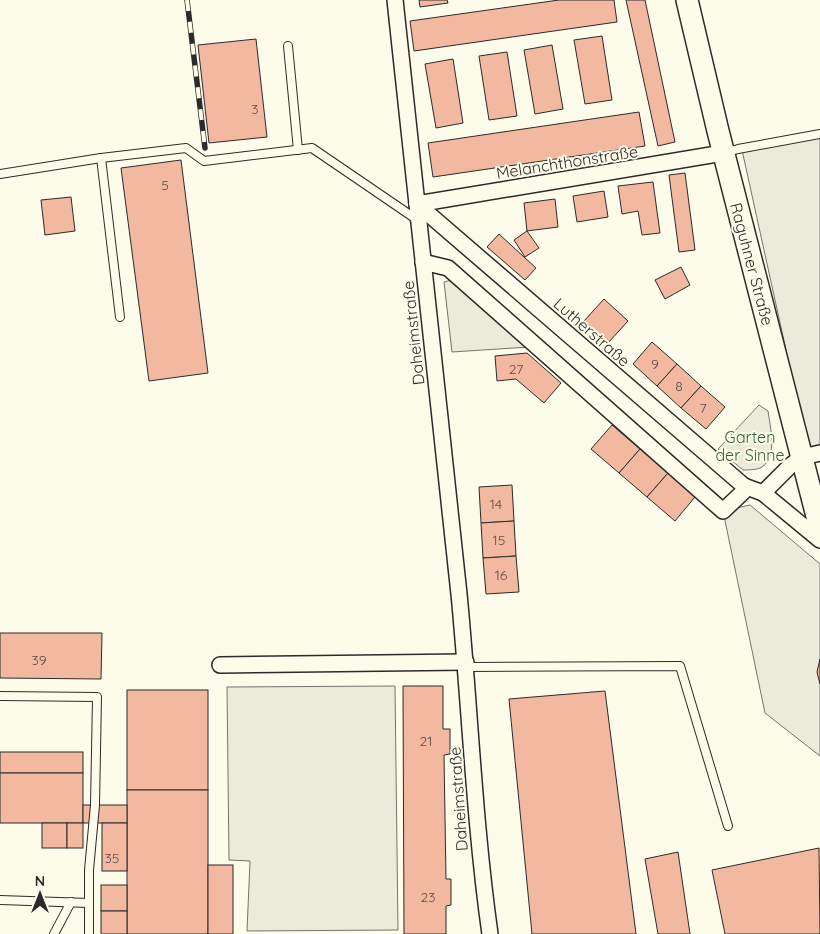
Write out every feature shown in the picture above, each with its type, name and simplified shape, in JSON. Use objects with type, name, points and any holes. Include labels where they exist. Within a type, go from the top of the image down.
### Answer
[{"type":"main road","name":"Raguhner Straße","points":[[687,0],[723,153],[811,455],[820,528]]},
{"type":"street","name":"Daheimstraße","points":[[396,0],[466,664],[478,836],[490,934]]},
{"type":"street","name":"Melanchthonstraße","points":[[417,204],[723,153]]},
{"type":"street","name":"Lutherstraße","points":[[417,204],[744,486],[763,494],[820,540]]},
{"type":"street","points":[[423,262],[448,268],[723,512],[743,492],[744,486]]},
{"type":"street","points":[[763,494],[790,466],[811,455]]},
{"type":"street","points":[[220,665],[466,664]]},
{"type":"lane","points":[[288,46],[298,150]]},
{"type":"lane","points":[[723,153],[820,134]]},
{"type":"lane","points":[[0,174],[101,158],[186,148],[204,161],[312,148],[419,221]]},
{"type":"lane","points":[[101,158],[120,317]]},
{"type":"lane","points":[[466,664],[680,666],[728,826]]},
{"type":"lane","points":[[0,696],[97,697],[95,805],[89,870],[89,934]]},
{"type":"lane","points":[[0,900],[89,903]]},
{"type":"lane","points":[[54,934],[71,902]]},
{"type":"green space","points":[[820,133],[820,448],[808,450],[742,150]]},
{"type":"green space","points":[[452,280],[529,347],[452,352],[444,282]]},
{"type":"green space","name":"Garten der Sinne","points":[[759,405],[768,411],[772,441],[770,456],[762,467],[743,470],[718,449]]},
{"type":"green space","points":[[750,505],[820,564],[820,756],[765,713],[723,511]]},
{"type":"shaded area","points":[[395,686],[398,930],[247,931],[250,861],[229,860],[227,687]]},
{"type":"building","points":[[419,0],[447,0],[448,3],[420,7]]},
{"type":"building","points":[[559,0],[614,0],[617,22],[414,51],[410,21]]},
{"type":"building","points":[[626,0],[645,0],[675,142],[658,146]]},
{"type":"building","points":[[602,36],[612,100],[585,104],[574,40]]},
{"type":"building","points":[[256,39],[267,137],[209,143],[198,45]]},
{"type":"building","points":[[552,45],[563,109],[535,114],[524,50]]},
{"type":"building","points":[[507,52],[517,116],[489,120],[479,56]]},
{"type":"building","points":[[453,59],[463,123],[436,128],[425,64]]},
{"type":"building","points":[[639,112],[645,146],[433,177],[428,143]]},
{"type":"building","points":[[181,160],[208,373],[149,381],[121,168]]},
{"type":"building","points":[[685,173],[695,250],[679,252],[669,175]]},
{"type":"building","points":[[653,182],[660,233],[642,235],[638,211],[622,214],[618,186]]},
{"type":"building","points":[[604,191],[608,217],[577,222],[573,196]]},
{"type":"building","points":[[71,197],[75,231],[45,235],[41,200]]},
{"type":"building","points":[[555,199],[558,227],[527,231],[524,203]]},
{"type":"building","points":[[527,231],[539,248],[525,257],[514,240]]},
{"type":"building","points":[[499,234],[536,268],[525,280],[487,247]]},
{"type":"building","points":[[681,267],[690,285],[665,299],[655,280]]},
{"type":"building","points":[[604,299],[628,321],[608,343],[584,321]]},
{"type":"building","points":[[652,342],[677,364],[657,386],[633,364]]},
{"type":"building","points":[[527,353],[561,383],[544,403],[516,379],[497,381],[495,356]]},
{"type":"building","points":[[677,364],[701,386],[681,408],[657,386]]},
{"type":"building","points":[[701,386],[725,407],[706,429],[681,408]]},
{"type":"building","points":[[612,425],[640,449],[619,473],[591,449]]},
{"type":"building","points":[[640,449],[668,473],[647,497],[619,473]]},
{"type":"building","points":[[668,473],[695,497],[675,521],[647,497]]},
{"type":"building","points":[[512,485],[514,521],[481,523],[479,487]]},
{"type":"building","points":[[514,521],[516,556],[483,558],[481,523]]},
{"type":"building","points":[[516,556],[519,592],[486,594],[483,558]]},
{"type":"building","points":[[0,633],[102,633],[101,679],[0,678]]},
{"type":"building","points":[[820,659],[820,684],[817,672]]},
{"type":"building","points":[[403,686],[443,686],[443,729],[450,729],[450,754],[444,755],[446,879],[451,879],[451,905],[446,906],[446,934],[404,934]]},
{"type":"building","points":[[127,690],[208,690],[208,790],[127,790]]},
{"type":"building","points":[[605,691],[636,934],[532,934],[509,699]]},
{"type":"building","points":[[0,752],[83,752],[83,773],[0,773]]},
{"type":"building","points":[[0,773],[83,773],[83,823],[0,823]]},
{"type":"building","points":[[127,790],[208,790],[208,934],[127,934]]},
{"type":"building","points":[[83,805],[127,805],[127,823],[83,823]]},
{"type":"building","points":[[42,823],[67,823],[67,848],[42,848]]},
{"type":"building","points":[[67,823],[83,823],[83,848],[67,848]]},
{"type":"building","points":[[102,823],[127,823],[127,871],[102,871]]},
{"type":"building","points":[[819,848],[820,934],[725,934],[712,870]]},
{"type":"building","points":[[678,852],[690,934],[658,934],[645,859]]},
{"type":"building","points":[[208,865],[233,865],[233,934],[208,934]]},
{"type":"building","points":[[101,885],[127,885],[127,911],[101,911]]},
{"type":"building","points":[[101,911],[127,911],[127,934],[101,934]]},
{"type":"railway","points":[[187,0],[205,148]]}]
